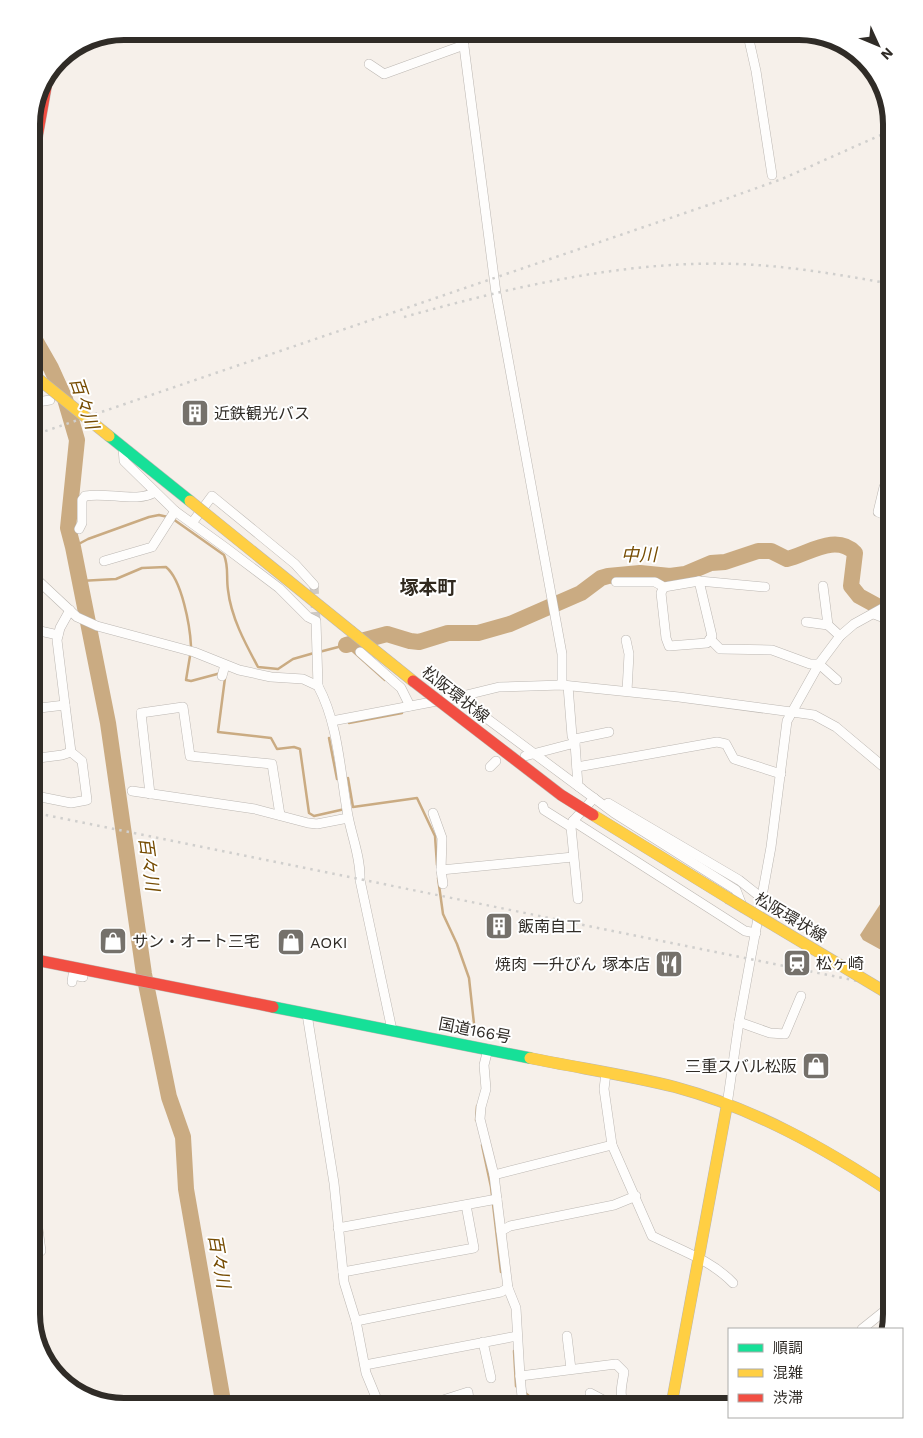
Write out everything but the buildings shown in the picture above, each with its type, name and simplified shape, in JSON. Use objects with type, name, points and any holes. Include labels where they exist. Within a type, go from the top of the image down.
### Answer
[{"type":"main road","points":[[40,121],[44,101]]},
{"type":"main road","name":"松阪環状線","points":[[40,380],[460,718],[562,795],[743,908],[883,991]]},
{"type":"main road","name":"国道166号","points":[[40,961],[674,1087],[783,1127],[858,1169],[883,1187]]},
{"type":"main road","points":[[673,1398],[727,1105]]},
{"type":"street","points":[[463,40],[498,311],[556,617],[572,736],[575,741],[578,786]]},
{"type":"street","points":[[748,40],[756,71],[772,174]]},
{"type":"street","points":[[369,64],[384,74],[464,45]]},
{"type":"street","points":[[40,401],[50,400]]},
{"type":"street","points":[[123,447],[124,461],[174,513],[192,523],[278,588],[308,617],[316,621],[318,686],[332,721],[347,812],[392,1030]]},
{"type":"street","points":[[883,491],[878,512],[883,514]]},
{"type":"street","points":[[79,529],[82,523],[82,500],[86,496],[103,493],[147,497],[155,492]]},
{"type":"street","points":[[192,523],[212,496],[295,564],[314,585]]},
{"type":"street","points":[[104,561],[152,547],[174,513]]},
{"type":"street","points":[[616,582],[655,582],[664,587],[699,581],[765,586]]},
{"type":"street","points":[[664,587],[661,593],[666,638],[669,646],[707,643],[712,636],[710,621],[699,581]]},
{"type":"street","points":[[40,582],[80,618],[97,626],[194,652],[223,671],[304,679],[318,686]]},
{"type":"street","points":[[823,586],[828,625]]},
{"type":"street","points":[[727,1105],[739,1022],[762,899],[787,721],[819,664],[840,636],[854,624],[883,608]]},
{"type":"street","points":[[40,797],[71,802],[87,800],[82,760],[71,752],[57,640],[70,610]]},
{"type":"street","points":[[876,613],[883,616]]},
{"type":"street","points":[[806,622],[828,625],[840,636]]},
{"type":"street","points":[[40,631],[58,635]]},
{"type":"street","points":[[710,639],[720,649],[772,650],[810,664],[819,664],[837,680]]},
{"type":"street","points":[[626,640],[629,654],[627,691]]},
{"type":"street","points":[[360,652],[401,688],[410,706]]},
{"type":"street","points":[[332,721],[458,697],[499,687],[565,685],[627,691],[814,716],[836,727],[883,766]]},
{"type":"street","points":[[458,697],[529,756],[739,880],[762,899]]},
{"type":"street","points":[[40,708],[65,705]]},
{"type":"street","points":[[150,794],[140,713],[183,707],[190,756],[272,764],[280,816]]},
{"type":"street","points":[[529,756],[609,732]]},
{"type":"street","points":[[577,767],[717,742],[726,744],[734,759],[781,774]]},
{"type":"street","points":[[40,758],[71,752]]},
{"type":"street","points":[[578,786],[736,890],[743,908]]},
{"type":"street","points":[[132,792],[256,809],[316,824],[347,812]]},
{"type":"street","points":[[578,899],[573,857],[572,824],[594,798]]},
{"type":"street","points":[[543,806],[544,810],[572,824],[744,931],[756,933]]},
{"type":"street","points":[[433,813],[442,838],[441,870],[443,884]]},
{"type":"street","points":[[441,870],[573,857]]},
{"type":"street","points":[[72,982],[73,975],[98,980],[120,976]]},
{"type":"street","points":[[739,1022],[770,1033],[785,1034],[800,996]]},
{"type":"street","points":[[307,1014],[334,1183],[342,1272],[356,1321],[365,1364],[376,1398]]},
{"type":"street","points":[[488,1049],[484,1065],[486,1089],[480,1119],[494,1175],[493,1199],[501,1230],[508,1288],[516,1308],[523,1398]]},
{"type":"street","points":[[606,1073],[604,1089],[612,1145],[652,1236],[698,1258],[723,1273],[733,1284]]},
{"type":"street","points":[[494,1175],[612,1145]]},
{"type":"street","points":[[501,1230],[510,1226],[614,1205],[636,1196]]},
{"type":"street","points":[[338,1228],[493,1199]]},
{"type":"street","points":[[342,1272],[474,1248],[466,1205]]},
{"type":"street","points":[[40,1244],[41,1251]]},
{"type":"street","points":[[356,1321],[501,1292],[508,1288]]},
{"type":"street","points":[[863,1328],[883,1312]]},
{"type":"street","points":[[365,1364],[517,1336]]},
{"type":"street","points":[[567,1336],[572,1369]]},
{"type":"street","points":[[483,1342],[490,1378]]},
{"type":"street","points":[[520,1376],[616,1364],[624,1372],[624,1398]]},
{"type":"street","points":[[448,1398],[468,1392],[469,1398]]},
{"type":"street","points":[[590,1393],[599,1398]]},
{"type":"shaded area","points":[[883,900],[883,951],[863,940],[860,935]]},
{"type":"waterway","name":"百々川","points":[[40,349],[65,399],[77,440],[68,528],[108,723],[144,974],[169,1097],[183,1137],[186,1189],[222,1398]]},
{"type":"waterway","points":[[73,547],[88,539],[149,517],[159,515],[168,517]]},
{"type":"waterway","points":[[173,519],[224,555],[228,590],[235,620],[258,667],[278,669],[293,659],[314,653]]},
{"type":"waterway","name":"中川","points":[[346,645],[387,634],[419,642],[448,633],[478,633],[510,624],[581,593],[601,578],[608,576],[640,573],[670,576],[685,574],[711,563],[725,562],[758,551],[771,551],[787,559],[831,545],[847,547],[855,553],[851,586],[859,596],[883,609]]},
{"type":"waterway","points":[[80,581],[116,579],[142,568],[166,567],[172,573],[181,592],[187,616],[191,646]]},
{"type":"waterway","points":[[319,652],[346,645],[385,680]]},
{"type":"waterway","points":[[190,656],[186,680],[191,681],[221,673]]},
{"type":"waterway","points":[[225,678],[218,732],[271,738],[277,749],[294,747],[300,749],[309,813],[314,816],[345,809]]},
{"type":"waterway","points":[[349,723],[402,713]]},
{"type":"waterway","points":[[329,738],[337,779]]},
{"type":"waterway","points":[[348,778],[353,807],[417,798],[435,836],[437,865]]},
{"type":"waterway","points":[[438,878],[443,914],[457,944],[469,978],[475,1033]]},
{"type":"waterway","points":[[476,1120],[477,1106]]},
{"type":"waterway","points":[[482,1145],[491,1187],[501,1272]]},
{"type":"waterway","points":[[514,1351],[516,1386],[519,1389]]},
{"type":"waterway","points":[[524,1392],[529,1398]]},
{"type":"tunnel","points":[[314,585],[316,621]]},
{"type":"railway","points":[[40,433],[723,200],[782,179],[883,134]]},
{"type":"railway","points":[[404,317],[528,286],[611,271],[653,266],[695,264],[757,265],[815,271],[883,282]]},
{"type":"railway","points":[[40,814],[883,986]]},
{"type":"traffic: fast","points":[[109,436],[190,501]]},
{"type":"traffic: fast","points":[[273,1007],[530,1058]]},
{"type":"traffic: slow","points":[[40,380],[109,436]]},
{"type":"traffic: slow","points":[[190,501],[352,632]]},
{"type":"traffic: slow","points":[[352,632],[413,681]]},
{"type":"traffic: slow","points":[[593,815],[728,898]]},
{"type":"traffic: slow","points":[[728,898],[883,991]]},
{"type":"traffic: slow","points":[[530,1058],[675,1087],[732,1106],[788,1131],[841,1160],[883,1187]]},
{"type":"traffic: slow","points":[[673,1398],[727,1105]]},
{"type":"traffic: jam","points":[[40,121],[44,101]]},
{"type":"traffic: jam","points":[[413,681],[561,795],[593,815]]},
{"type":"traffic: jam","points":[[40,961],[273,1007]]},
{"type":"place","name":"近鉄観光バス","points":[[195,413]]},
{"type":"place","name":"飯南自工","points":[[499,926]]},
{"type":"place","name":"サン・オート三宅","points":[[113,941]]},
{"type":"place","name":"AOKI","points":[[291,942]]},
{"type":"place","name":"松ヶ崎","points":[[797,963]]},
{"type":"place","name":"焼肉 一升びん 塚本店","points":[[669,964]]},
{"type":"place","name":"三重スバル松阪","points":[[816,1066]]},
{"type":"district","name":"塚本町","points":[[428,587]]}]
